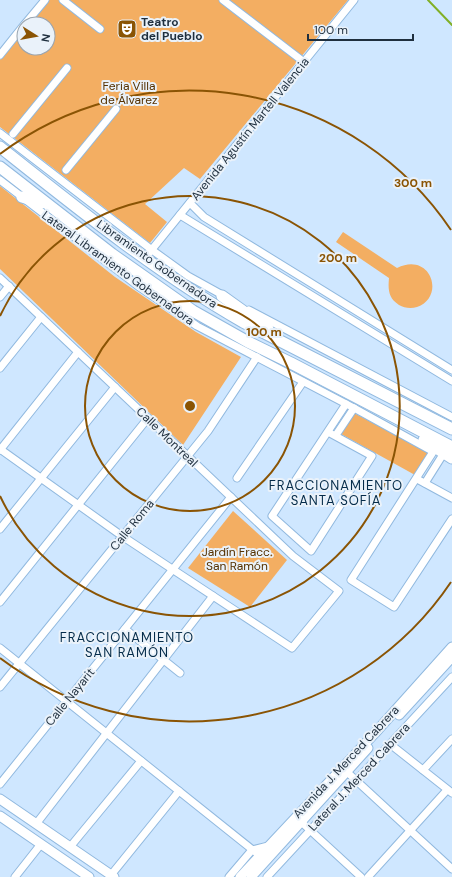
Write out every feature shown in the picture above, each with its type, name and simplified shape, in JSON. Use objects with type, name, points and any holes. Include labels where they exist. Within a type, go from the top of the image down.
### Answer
[{"type":"highway","name":"Libramiento Gobernadora","points":[[0,147],[148,254],[181,284],[220,308],[452,429]]},
{"type":"highway","name":"Libramiento Gobernadora","points":[[0,167],[112,254],[193,311],[248,342],[452,447]]},
{"type":"highway","points":[[22,197],[48,205]]},
{"type":"highway","points":[[222,296],[288,344]]},
{"type":"highway","points":[[404,423],[448,458]]},
{"type":"main road","name":"Avenida J. Merced Cabrera","points":[[240,877],[268,846],[298,819],[452,647]]},
{"type":"main road","name":"Avenida J. Merced Cabrera","points":[[251,877],[259,855],[347,772],[452,657]]},
{"type":"main road","points":[[0,799],[113,876]]},
{"type":"main road","points":[[0,816],[89,877]]},
{"type":"street","points":[[32,16],[45,0]]},
{"type":"street","points":[[63,0],[100,29]]},
{"type":"street","points":[[223,0],[304,62]]},
{"type":"street","name":"Avenida Agustín Martell Valencia","points":[[148,254],[354,0]]},
{"type":"street","points":[[0,55],[16,36]]},
{"type":"street","points":[[13,134],[67,68]]},
{"type":"street","points":[[66,170],[116,108]]},
{"type":"street","points":[[0,133],[148,254],[222,296],[452,417]]},
{"type":"street","name":"Lateral Libramiento Gobernadora","points":[[0,180],[138,286],[190,322],[354,408],[433,452],[448,458]]},
{"type":"street","points":[[190,203],[204,217],[452,370]]},
{"type":"street","points":[[180,215],[452,381]]},
{"type":"street","name":"Calle Montreal","points":[[0,278],[293,556],[339,591],[292,648],[213,596]]},
{"type":"street","points":[[304,290],[309,282]]},
{"type":"street","points":[[0,297],[9,286]]},
{"type":"street","points":[[0,368],[41,317]]},
{"type":"street","points":[[394,345],[399,336]]},
{"type":"street","points":[[36,824],[213,596],[122,536],[0,450],[78,352]]},
{"type":"street","name":"Calle Roma","points":[[0,687],[208,431],[257,358]]},
{"type":"street","points":[[237,478],[303,382]]},
{"type":"street","points":[[0,529],[115,387]]},
{"type":"street","points":[[328,432],[372,456],[311,551],[272,516],[346,404]]},
{"type":"street","points":[[336,435],[354,408]]},
{"type":"street","points":[[0,602],[148,418]]},
{"type":"street","points":[[433,452],[351,580],[394,607],[452,519]]},
{"type":"street","points":[[425,483],[448,458]]},
{"type":"street","points":[[417,479],[452,498]]},
{"type":"street","name":"Calle Nayarit","points":[[0,784],[231,497]]},
{"type":"street","points":[[124,629],[180,673]]},
{"type":"street","points":[[0,648],[259,855],[229,877]]},
{"type":"street","name":"Lateral J. Merced Cabrera","points":[[266,877],[451,679]]},
{"type":"street","points":[[423,770],[452,739]]},
{"type":"street","points":[[368,877],[410,830],[450,792],[390,744]]},
{"type":"street","points":[[70,847],[141,761]]},
{"type":"street","points":[[347,772],[452,869]]},
{"type":"street","points":[[113,876],[179,791]]},
{"type":"street","points":[[298,819],[361,877]]},
{"type":"street","points":[[15,877],[41,844]]},
{"type":"green space","name":"Feria Villa de Álvarez","points":[[48,0],[348,0],[200,179],[184,168],[145,204],[167,222],[150,243],[0,127],[0,60],[16,40],[16,56],[56,56],[56,16],[35,16]]},
{"type":"green space","points":[[0,186],[115,277],[196,332],[241,357],[183,445],[0,269]]},
{"type":"green space","points":[[343,232],[397,268],[409,264],[419,266],[426,270],[431,277],[432,286],[431,294],[426,302],[417,307],[410,308],[401,306],[395,302],[390,293],[389,278],[336,242]]},
{"type":"green space","points":[[354,413],[430,453],[415,475],[341,434]]},
{"type":"green space","name":"Jardín Fracc. San Ramón","points":[[233,511],[287,560],[250,607],[188,568]]},
{"type":"waterway","points":[[428,0],[452,25]]},
{"type":"place","name":"Teatro del Pueblo","points":[[127,29]]},
{"type":"district","name":"FRACCIONAMIENTO SANTA SOFÍA","points":[[336,492]]},
{"type":"district","name":"FRACCIONAMIENTO SAN RAMÓN","points":[[127,644]]}]
